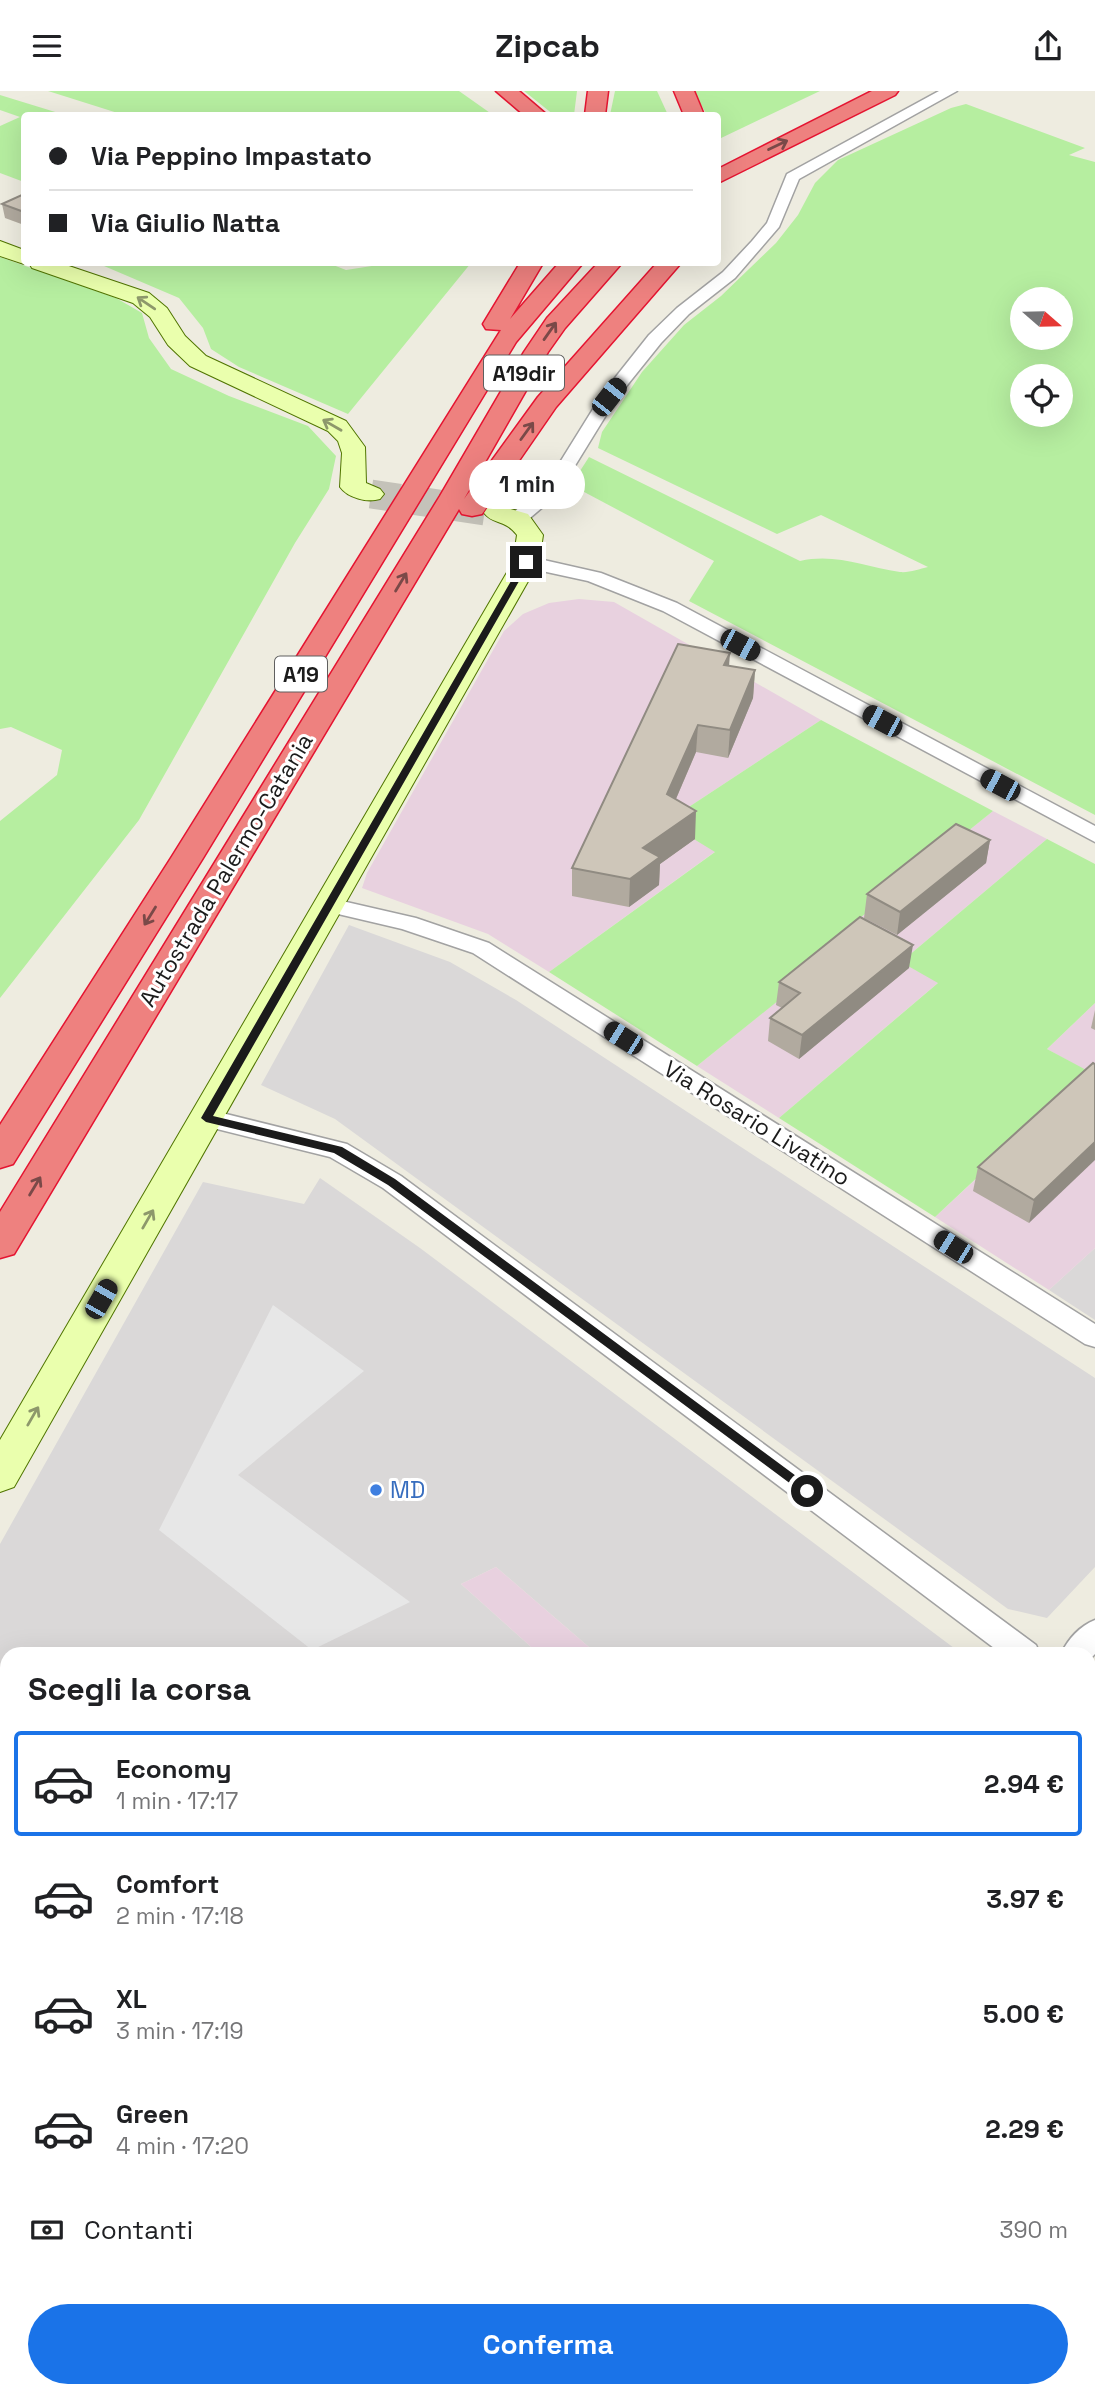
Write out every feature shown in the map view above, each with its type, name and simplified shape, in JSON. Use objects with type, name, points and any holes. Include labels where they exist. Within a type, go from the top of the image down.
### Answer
[{"type":"highway","points":[[506,91],[532,112]]},
{"type":"highway","points":[[594,112],[598,91]]},
{"type":"highway","points":[[684,91],[693,112]]},
{"type":"highway","points":[[762,132],[845,91]]},
{"type":"highway","points":[[721,175],[888,91]]},
{"type":"highway","points":[[187,858],[528,266]]},
{"type":"highway","name":"A19dir","points":[[415,490],[506,339],[568,266]]},
{"type":"highway","name":"A19dir","points":[[453,496],[536,352],[556,323],[607,266]]},
{"type":"highway","points":[[327,703],[411,604],[447,544],[547,402],[666,266]]},
{"type":"highway","name":"Autostrada Palermo-Catania","points":[[0,1155],[415,490]]},
{"type":"highway","name":"Autostrada Palermo-Catania","points":[[0,1244],[453,496]]},
{"type":"street","points":[[0,1476],[526,562],[530,535],[507,516],[551,491],[609,397],[655,339],[683,311],[729,275],[774,224],[792,177],[950,91]]},
{"type":"street","points":[[0,248],[21,256]]},
{"type":"street","points":[[49,266],[141,298],[159,313],[176,340],[198,361],[337,426],[352,440],[356,455],[353,487],[370,494]]},
{"type":"street","points":[[526,562],[594,577],[670,607],[1095,835]]},
{"type":"street","name":"Via Rosario Livatino","points":[[329,905],[408,923],[481,948],[1095,1337]]},
{"type":"street","points":[[206,1118],[338,1150],[391,1182],[1016,1647]]},
{"type":"street","points":[[1082,1647],[1095,1633]]},
{"type":"shaded area","points":[[579,599],[614,602],[821,720],[666,822],[716,851],[549,972],[488,934],[362,888],[367,873],[504,631],[523,614],[549,603]]},
{"type":"shaded area","points":[[993,811],[1047,839],[901,962],[939,982],[779,1118],[697,1066],[855,938],[844,930]]},
{"type":"shaded area","points":[[349,925],[450,962],[516,1000],[1095,1378],[1095,1567],[1047,1618],[1008,1609],[335,1119],[261,1085]]},
{"type":"shaded area","points":[[1095,1003],[1095,1248],[1049,1290],[935,1217],[1090,1073],[1047,1049]]},
{"type":"shaded area","points":[[320,1178],[420,1248],[953,1647],[589,1647],[496,1567],[461,1584],[531,1647],[0,1647],[0,1544],[203,1182],[304,1204]]},
{"type":"shaded area","points":[[1095,1248],[1095,1320],[1049,1290]]},
{"type":"shaded area","points":[[273,1305],[364,1371],[238,1475],[410,1602],[318,1647],[308,1647],[159,1530]]},
{"type":"shaded area","points":[[496,1567],[589,1647],[531,1647],[461,1584]]},
{"type":"green space","points":[[48,91],[459,91],[489,112],[114,112]]},
{"type":"green space","points":[[524,91],[577,91],[574,112],[550,112]]},
{"type":"green space","points":[[615,91],[657,91],[667,112],[611,112]]},
{"type":"green space","points":[[693,91],[820,91],[721,138],[721,112],[705,112]]},
{"type":"green space","points":[[0,95],[55,112],[21,112],[21,181],[0,173],[0,126],[20,117],[0,110]]},
{"type":"green space","points":[[966,104],[1085,148],[1069,155],[1095,162],[1095,815],[689,601],[714,561],[571,485],[589,457],[800,561],[838,560],[900,572],[928,567],[821,515],[777,534],[598,448],[602,432],[642,372],[684,325],[721,296],[776,243],[798,215],[815,183],[838,160],[951,108]]},
{"type":"green space","points":[[0,257],[116,298],[142,313],[149,338],[171,369],[229,396],[308,426],[336,456],[329,489],[295,543],[139,820],[0,998],[0,821],[57,775],[62,750],[11,727],[0,729]]},
{"type":"green space","points":[[104,266],[336,266],[346,270],[372,266],[469,266],[348,414],[239,367],[211,349],[203,328],[179,298]]},
{"type":"green space","points":[[821,720],[993,811],[845,930],[856,938],[697,1066],[549,972],[715,852],[666,822]]},
{"type":"green space","points":[[1047,839],[1095,864],[1095,1003],[1047,1049],[1090,1072],[935,1217],[779,1118],[938,983],[901,962]]},
{"type":"building","points":[[21,195],[21,211],[2,204]]},
{"type":"building","points":[[678,644],[730,653],[724,665],[755,670],[730,730],[698,725],[667,794],[696,811],[643,848],[660,857],[630,879],[572,868]]},
{"type":"building","points":[[956,824],[990,840],[900,912],[867,894]]},
{"type":"building","points":[[860,917],[913,945],[802,1035],[770,1018],[800,993],[779,982]]},
{"type":"building","points":[[1093,1063],[1095,1142],[1034,1200],[978,1167]]},
{"type":"tunnel","points":[[371,494],[486,511]]},
{"type":"place","name":"MD","points":[[376,1490]]},
{"type":"route","points":[[526,562],[206,1118],[338,1150],[391,1182],[807,1491]]}]
